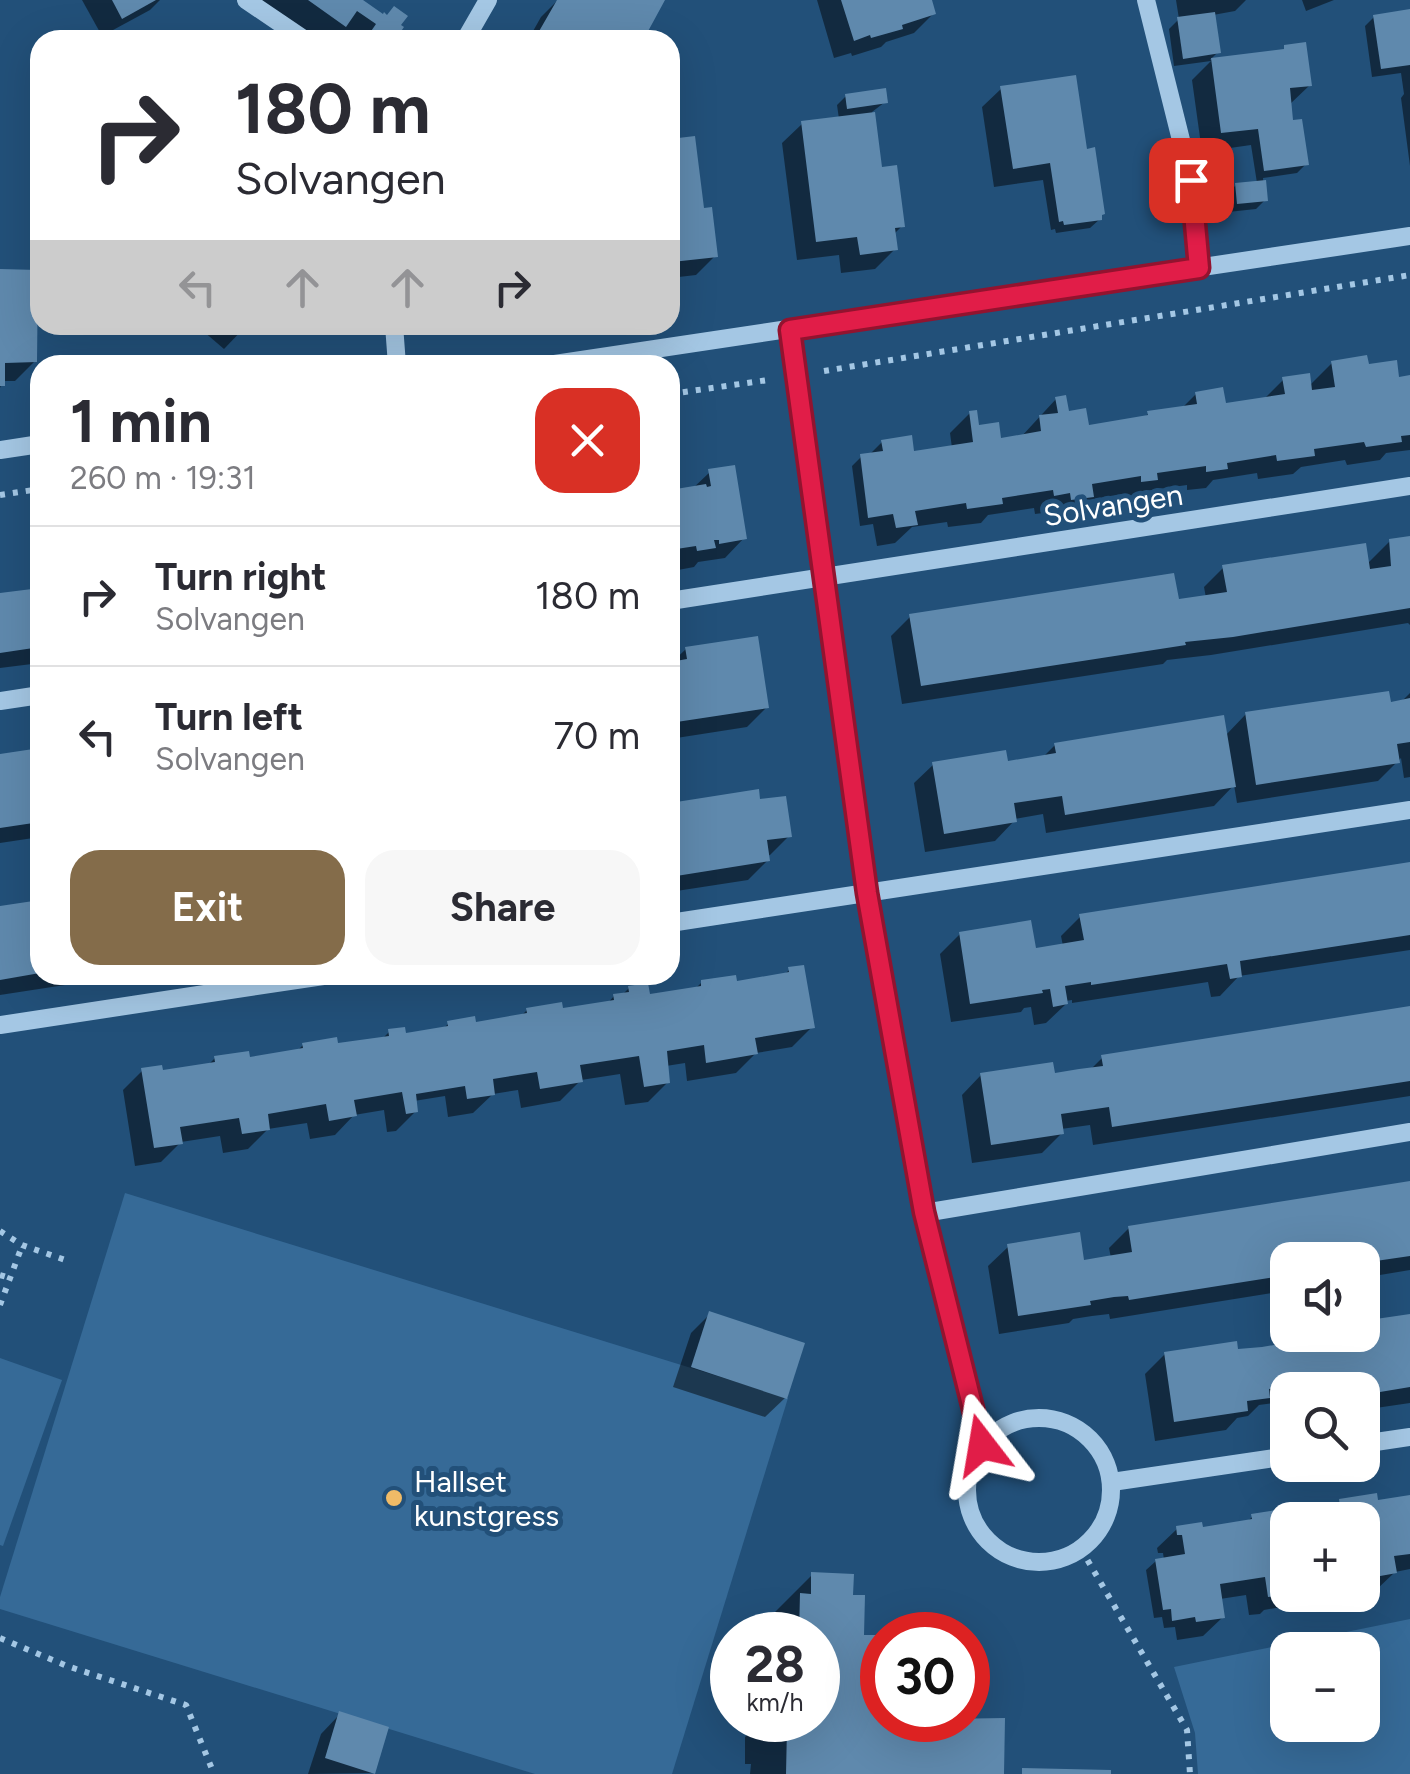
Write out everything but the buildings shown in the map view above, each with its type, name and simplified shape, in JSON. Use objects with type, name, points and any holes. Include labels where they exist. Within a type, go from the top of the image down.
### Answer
[{"type":"street","points":[[246,0],[290,30]]},
{"type":"street","points":[[471,30],[488,0]]},
{"type":"street","points":[[1146,0],[1191,180],[1199,268]]},
{"type":"street","points":[[617,355],[1410,236]]},
{"type":"street","points":[[790,330],[867,893],[924,1212],[982,1445]]},
{"type":"street","points":[[0,450],[30,446]]},
{"type":"street","name":"Solvangen","points":[[680,600],[1410,486]]},
{"type":"street","points":[[0,702],[30,698]]},
{"type":"street","points":[[680,921],[1410,810]]},
{"type":"street","points":[[0,1025],[264,985]]},
{"type":"street","points":[[924,1212],[1410,1132]]},
{"type":"street","points":[[1041,1417],[1063,1421],[1082,1432],[1098,1447],[1112,1482],[1108,1512],[1098,1532],[1081,1549],[1060,1559],[1038,1562],[1016,1558],[995,1547],[980,1531],[970,1510],[967,1488],[971,1465],[982,1445],[999,1430],[1041,1417]]},
{"type":"street","points":[[1380,1441],[1410,1437]]},
{"type":"street","points":[[1112,1482],[1270,1459]]},
{"type":"path","points":[[680,393],[1410,275]]},
{"type":"path","points":[[0,494],[30,490]]},
{"type":"path","points":[[0,1231],[22,1246],[68,1261]]},
{"type":"path","points":[[0,1306],[22,1246]]},
{"type":"path","points":[[0,1274],[10,1278]]},
{"type":"path","points":[[1081,1549],[1187,1730],[1190,1774]]},
{"type":"path","points":[[2,1637],[68,1666],[186,1704],[214,1774]]},
{"type":"shaded area","name":"Hallset kunstgress","points":[[125,1193],[788,1398],[722,1612],[710,1612],[710,1651],[672,1774],[535,1774],[0,1609],[0,1597]]},
{"type":"shaded area","points":[[0,1358],[62,1380],[3,1546],[0,1545]]},
{"type":"shaded area","points":[[1410,1619],[1410,1774],[1198,1774],[1195,1733],[1174,1667],[1270,1647],[1270,1742],[1380,1742],[1380,1632],[1346,1632]]},
{"type":"place","name":"Hallset kunstgress","points":[[394,1498]]},
{"type":"route","points":[[982,1445],[924,1212],[867,893],[790,330],[1199,268],[1191,180]]}]
